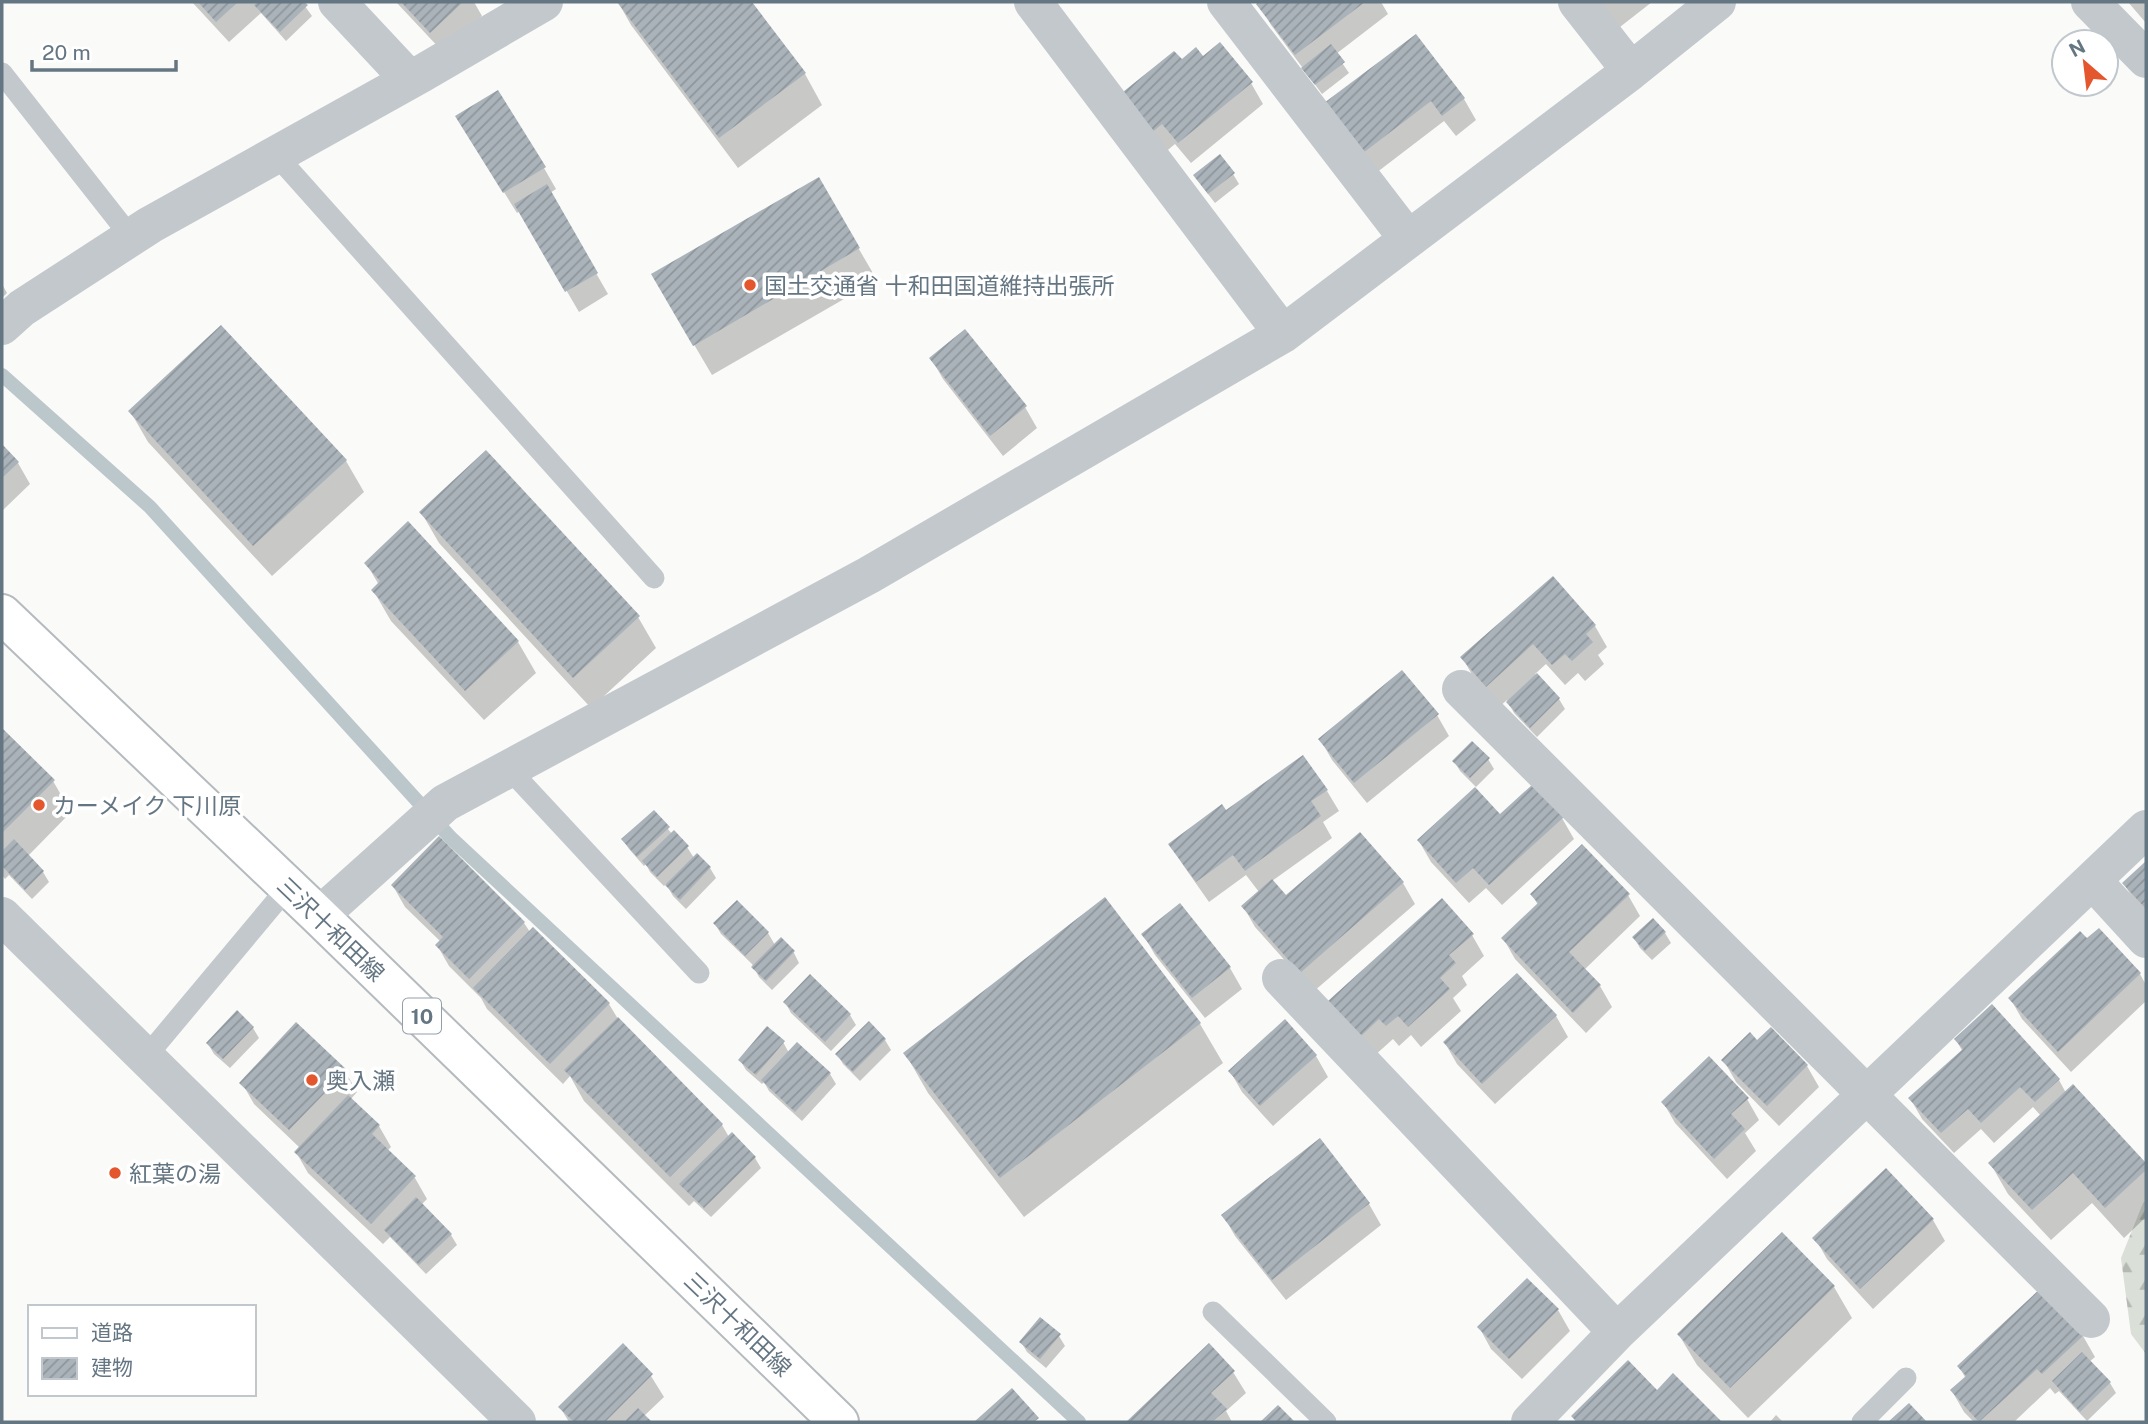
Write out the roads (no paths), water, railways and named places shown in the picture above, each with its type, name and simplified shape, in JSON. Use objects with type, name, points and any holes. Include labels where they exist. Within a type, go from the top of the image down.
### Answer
[{"type":"main road","name":"三沢十和田線","points":[[2,614],[319,916],[839,1422]]},
{"type":"street","points":[[337,2],[410,80]]},
{"type":"street","points":[[2,326],[22,308],[131,237],[544,2]]},
{"type":"street","points":[[1033,2],[1283,334]]},
{"type":"street","points":[[1226,2],[1408,239]]},
{"type":"street","points":[[1577,2],[1631,71]]},
{"type":"street","points":[[319,916],[445,803],[869,575],[1283,334],[1631,71],[1717,2]]},
{"type":"street","points":[[2090,2],[2146,59]]},
{"type":"street","points":[[1461,689],[2091,1319]]},
{"type":"street","points":[[1530,1422],[1617,1332],[2146,829]]},
{"type":"street","points":[[2092,881],[2146,939]]},
{"type":"street","points":[[2,916],[517,1422]]},
{"type":"street","points":[[1282,978],[1617,1332]]},
{"type":"lane","points":[[2,73],[131,237]]},
{"type":"lane","points":[[276,155],[653,578]]},
{"type":"lane","points":[[509,769],[699,973]]},
{"type":"lane","points":[[145,1058],[288,887]]},
{"type":"lane","points":[[1213,1312],[1326,1422]]},
{"type":"lane","points":[[1862,1422],[1906,1378]]},
{"type":"waterway","points":[[2,375],[150,507],[451,838],[1079,1422]]},
{"type":"place","name":"国土交通省 十和田国道維持出張所","points":[[750,285]]},
{"type":"place","name":"カーメイク 下川原","points":[[39,805]]},
{"type":"place","name":"奥入瀬","points":[[312,1080]]},
{"type":"place","name":"紅葉の湯","points":[[115,1173]]}]
